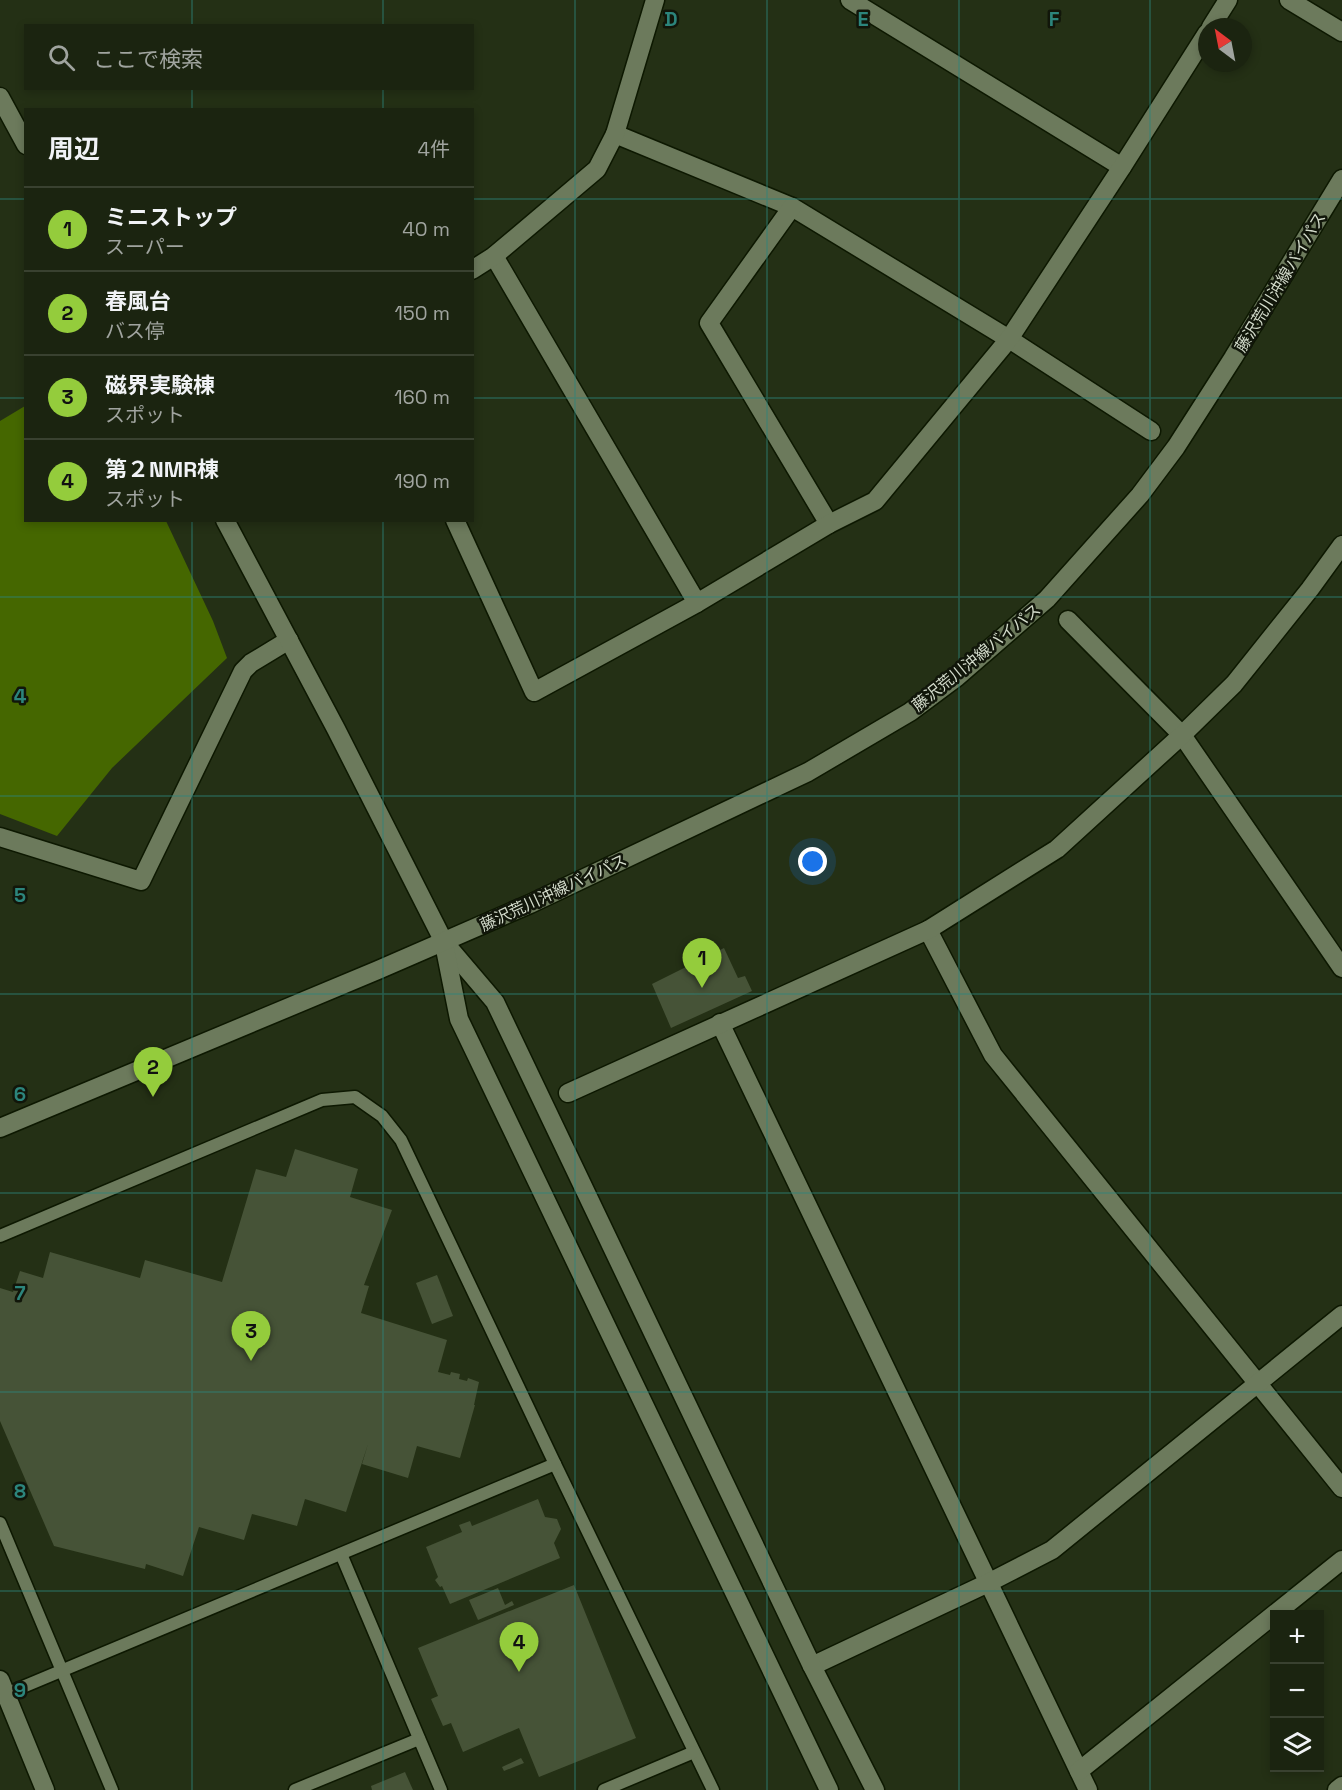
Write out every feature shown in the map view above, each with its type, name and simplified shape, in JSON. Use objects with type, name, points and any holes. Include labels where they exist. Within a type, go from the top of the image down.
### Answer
[{"type":"street","points":[[474,269],[494,256],[597,169],[615,134],[655,0]]},
{"type":"street","points":[[850,0],[1122,167]]},
{"type":"street","points":[[1217,18],[1228,0]]},
{"type":"street","points":[[1288,0],[1342,32]]},
{"type":"street","points":[[456,522],[534,692],[697,603],[829,524],[875,501],[1009,339],[1198,47]]},
{"type":"street","points":[[0,97],[24,141]]},
{"type":"street","points":[[615,134],[792,207],[1009,339],[1151,431]]},
{"type":"street","name":"藤沢荒川沖線バイパス","points":[[0,1128],[444,942],[541,898],[808,772],[910,712],[957,676],[1047,599],[1140,495],[1176,447],[1233,358],[1342,179]]},
{"type":"street","points":[[792,207],[710,323],[829,524]]},
{"type":"street","points":[[494,256],[697,603]]},
{"type":"street","points":[[226,522],[444,942],[495,1002],[812,1666],[875,1790]]},
{"type":"street","points":[[568,1093],[928,930],[1057,849],[1182,735],[1234,684],[1342,545]]},
{"type":"street","points":[[1068,620],[1182,735],[1342,968]]},
{"type":"street","points":[[0,837],[141,881],[243,671],[251,663],[289,640]]},
{"type":"street","points":[[928,930],[993,1055],[1342,1488]]},
{"type":"street","points":[[444,942],[459,1019],[829,1790]]},
{"type":"street","points":[[720,1023],[1088,1790]]},
{"type":"street","points":[[812,1666],[988,1583],[1052,1550],[1342,1315]]},
{"type":"street","points":[[1079,1771],[1342,1560]]},
{"type":"street","points":[[3,1687],[45,1790]]},
{"type":"street","points":[[1337,1790],[1342,1786]]},
{"type":"lane","points":[[0,1236],[322,1100],[355,1096],[382,1116],[401,1140],[713,1790]]},
{"type":"lane","points":[[3,1687],[62,1670],[555,1464]]},
{"type":"lane","points":[[0,1523],[112,1790]]},
{"type":"lane","points":[[341,1554],[441,1790]]},
{"type":"lane","points":[[295,1790],[419,1739]]},
{"type":"lane","points":[[604,1790],[694,1752]]},
{"type":"green space","points":[[24,407],[24,522],[166,522],[213,621],[227,658],[112,768],[57,836],[0,814],[0,421]]},
{"type":"building","points":[[724,948],[738,978],[745,976],[752,991],[671,1028],[652,984]]},
{"type":"building","points":[[295,1149],[358,1169],[350,1197],[392,1210],[364,1285],[369,1286],[361,1313],[447,1340],[438,1372],[450,1375],[451,1372],[460,1374],[459,1379],[467,1381],[468,1378],[479,1382],[460,1458],[417,1446],[408,1478],[362,1464],[368,1444],[346,1512],[305,1499],[297,1526],[252,1514],[244,1540],[199,1527],[183,1576],[146,1564],[145,1569],[54,1546],[0,1421],[0,1288],[13,1292],[20,1271],[43,1278],[50,1252],[140,1278],[145,1260],[222,1282],[256,1169],[286,1177]]},
{"type":"building","points":[[437,1275],[453,1316],[432,1324],[416,1283]]},
{"type":"building","points":[[538,1499],[545,1517],[557,1519],[561,1529],[554,1543],[560,1558],[450,1604],[442,1586],[440,1587],[435,1580],[438,1577],[426,1547],[462,1532],[459,1525],[470,1521],[472,1526]]},
{"type":"building","points":[[574,1585],[636,1738],[539,1777],[519,1728],[463,1752],[451,1723],[443,1726],[431,1699],[438,1696],[418,1648]]},
{"type":"building","points":[[498,1588],[505,1605],[512,1601],[514,1605],[478,1620],[469,1600]]},
{"type":"building","points":[[521,1758],[524,1763],[504,1771],[502,1767]]},
{"type":"building","points":[[405,1772],[413,1790],[372,1790],[371,1786]]},
{"type":"place","name":"ミニストップ","points":[[702,988]]},
{"type":"place","name":"春風台","points":[[153,1097]]},
{"type":"place","name":"磁界実験棟","points":[[251,1361]]},
{"type":"place","name":"第２NMR棟","points":[[519,1672]]}]
